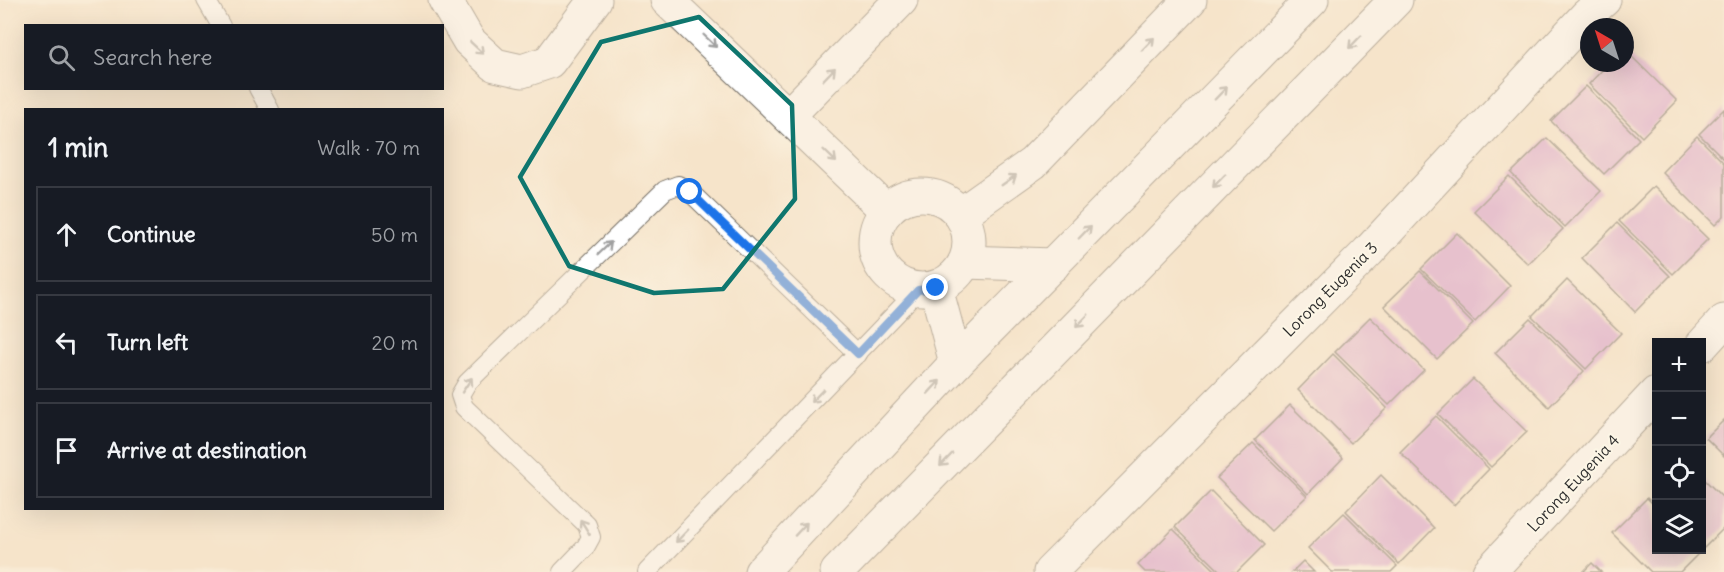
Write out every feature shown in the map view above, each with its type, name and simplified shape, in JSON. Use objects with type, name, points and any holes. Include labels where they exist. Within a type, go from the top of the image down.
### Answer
[{"type":"street","points":[[445,0],[469,41],[495,65],[522,71],[549,62],[595,0]]},
{"type":"street","points":[[667,0],[887,211]]},
{"type":"street","points":[[788,116],[901,0]]},
{"type":"street","points":[[961,214],[1033,163],[1190,0]]},
{"type":"street","points":[[761,572],[956,363],[1312,0]]},
{"type":"street","points":[[837,572],[1396,0]]},
{"type":"street","name":"Lorong Eugenia 3","points":[[1050,572],[1368,252],[1587,15],[1604,0]]},
{"type":"street","points":[[925,194],[939,197],[951,204],[961,214],[970,239],[968,255],[962,269],[950,281],[927,289],[903,286],[891,278],[876,253],[875,238],[879,224],[887,211],[898,202],[911,196],[925,194]]},
{"type":"street","points":[[965,262],[1053,265]]},
{"type":"street","points":[[927,289],[956,363]]},
{"type":"street","points":[[1706,340],[1724,321]]},
{"type":"street","name":"Lorong Eugenia 4","points":[[1489,572],[1652,397]]},
{"type":"lane","points":[[206,0],[220,24]]},
{"type":"lane","points":[[259,90],[269,108]]},
{"type":"lane","points":[[562,572],[588,543],[591,537],[587,525],[464,407],[460,396],[467,383],[665,190],[678,185],[690,192],[858,354]]},
{"type":"lane","points":[[647,572],[858,354],[927,289]]},
{"type":"highlighted area","points":[[699,17],[792,105],[795,199],[723,289],[654,293],[569,266],[520,177],[601,42]]},
{"type":"building","points":[[1634,59],[1677,101],[1642,137],[1589,84],[1600,72],[1634,72]]},
{"type":"building","points":[[1586,86],[1639,139],[1604,174],[1551,121]]},
{"type":"building","points":[[1724,109],[1724,159],[1699,134]]},
{"type":"building","points":[[1697,136],[1724,163],[1724,216],[1715,225],[1662,172]]},
{"type":"building","points":[[1547,138],[1601,191],[1565,227],[1511,173]]},
{"type":"building","points":[[1509,176],[1563,229],[1528,264],[1474,211]]},
{"type":"building","points":[[1654,186],[1708,239],[1673,274],[1619,221]]},
{"type":"building","points":[[1617,223],[1670,276],[1635,312],[1582,258]]},
{"type":"building","points":[[1457,233],[1510,286],[1475,322],[1421,269]]},
{"type":"building","points":[[1420,271],[1473,324],[1437,359],[1384,306]]},
{"type":"building","points":[[1567,280],[1621,333],[1586,369],[1532,316]]},
{"type":"building","points":[[1370,317],[1424,370],[1389,405],[1335,352]]},
{"type":"building","points":[[1530,318],[1584,371],[1549,407],[1495,353]]},
{"type":"building","points":[[1333,354],[1387,408],[1351,443],[1298,390]]},
{"type":"building","points":[[1473,379],[1527,432],[1491,467],[1438,414]]},
{"type":"building","points":[[1290,405],[1343,458],[1308,494],[1255,440]]},
{"type":"building","points":[[1436,416],[1489,469],[1454,505],[1400,452]]},
{"type":"building","points":[[1724,420],[1724,456],[1706,438]]},
{"type":"building","points":[[1253,443],[1307,496],[1271,531],[1217,478]]},
{"type":"building","points":[[1381,475],[1434,528],[1399,564],[1346,511]]},
{"type":"building","points":[[1706,481],[1724,499],[1724,528],[1706,546]]},
{"type":"building","points":[[1211,491],[1264,545],[1237,572],[1221,572],[1175,527]]},
{"type":"building","points":[[1647,498],[1652,503],[1652,554],[1698,554],[1680,572],[1651,572],[1612,533]]},
{"type":"building","points":[[1344,513],[1397,566],[1391,572],[1332,572],[1308,548]]},
{"type":"building","points":[[1173,529],[1217,572],[1145,572],[1138,565]]},
{"type":"building","points":[[1303,561],[1314,572],[1292,572]]},
{"type":"building","points":[[1592,563],[1601,572],[1583,572]]},
{"type":"route","points":[[690,192],[858,354],[918,290],[936,288]]}]
